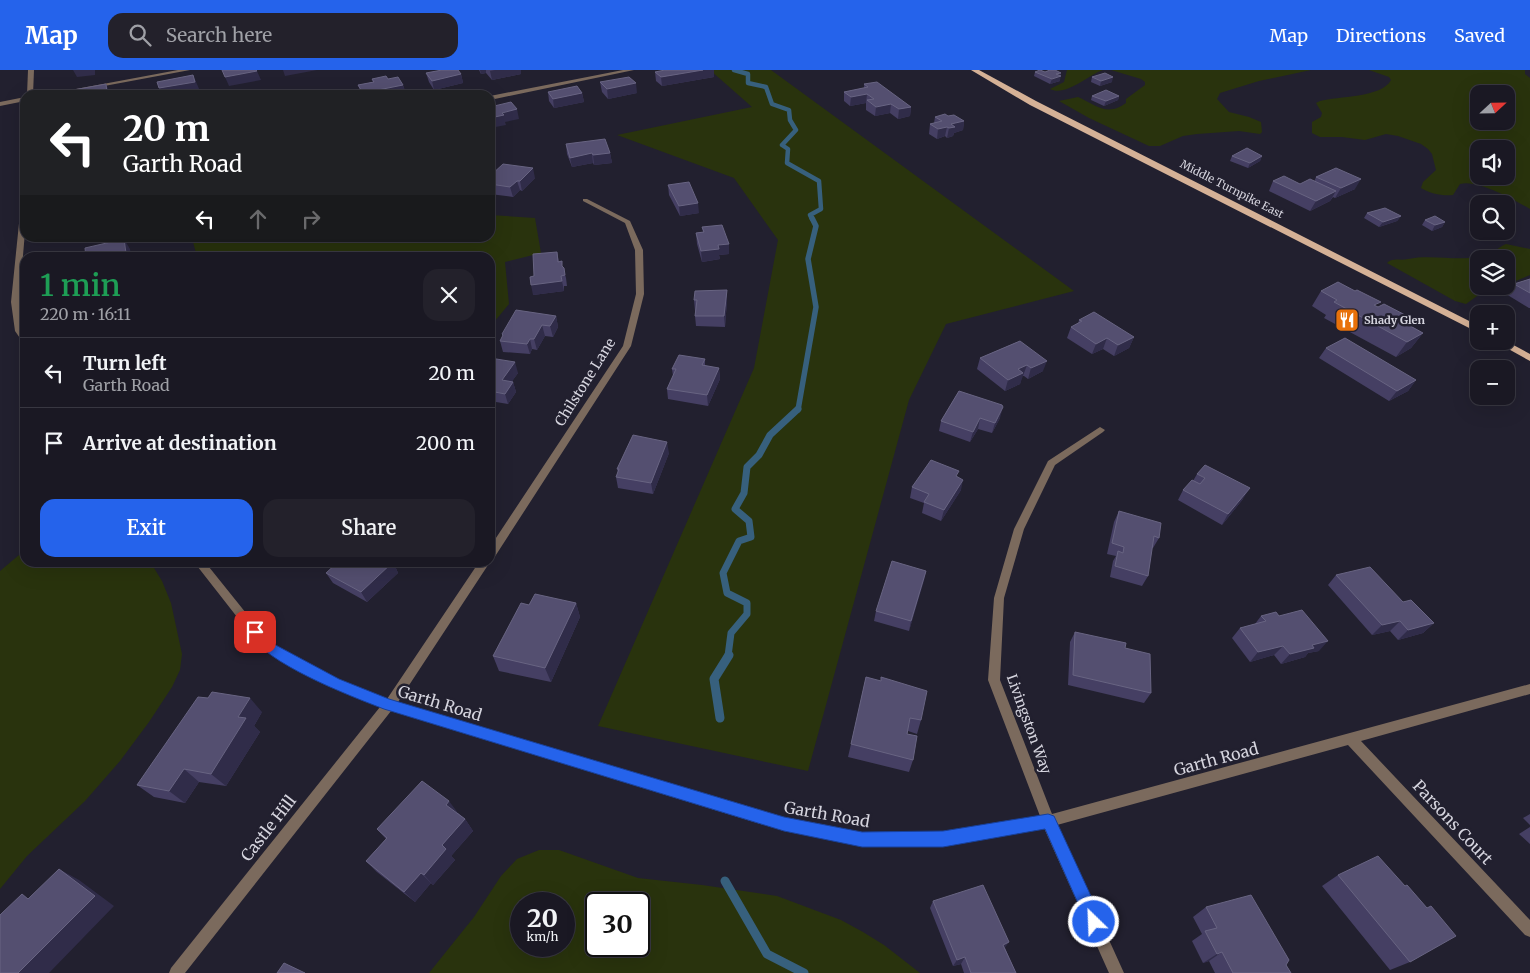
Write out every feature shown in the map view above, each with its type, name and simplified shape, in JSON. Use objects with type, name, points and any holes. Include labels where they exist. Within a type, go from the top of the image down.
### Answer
[{"type":"main road","name":"Middle Turnpike East","points":[[974,70],[1033,103],[1470,325]]},
{"type":"main road","points":[[1515,350],[1530,358]]},
{"type":"street","points":[[30,90],[31,70]]},
{"type":"street","points":[[75,90],[187,70]]},
{"type":"street","points":[[495,97],[630,70]]},
{"type":"street","points":[[0,104],[20,100]]},
{"type":"street","name":"Chilstone Lane","points":[[495,547],[627,346],[640,294],[639,250],[628,222],[585,200]]},
{"type":"street","points":[[20,332],[15,302],[21,242]]},
{"type":"street","name":"Livingston Way","points":[[1100,430],[1051,463],[1019,529],[998,598],[994,680],[1048,821],[1118,973]]},
{"type":"street","name":"Garth Road","points":[[203,567],[266,646],[334,683],[388,704],[784,824],[862,839],[943,839],[1048,821],[1530,690]]},
{"type":"street","points":[[388,704],[482,567]]},
{"type":"street","name":"Castle Hill","points":[[176,973],[388,704]]},
{"type":"street","name":"Parsons Court","points":[[1350,738],[1530,930]]},
{"type":"green space","points":[[710,70],[771,70],[1074,291],[946,324],[909,400],[808,771],[598,726],[754,368],[778,240],[734,178],[617,135],[752,107]]},
{"type":"green space","points":[[1067,70],[1103,70],[1070,88],[1056,91],[1050,89],[1064,82]]},
{"type":"green space","points":[[1111,70],[1311,70],[1259,81],[1220,93],[1217,99],[1229,112],[1261,122],[1262,132],[1260,134],[1239,131],[1197,134],[1183,136],[1160,146],[1149,146],[1089,118],[1059,101],[1078,97],[1096,106],[1113,109],[1126,103],[1126,99],[1145,85],[1145,82],[1141,79]]},
{"type":"green space","points":[[1369,70],[1525,70],[1525,74],[1530,78],[1530,209],[1515,201],[1515,195],[1504,195],[1486,187],[1476,185],[1515,185],[1515,140],[1470,140],[1470,184],[1460,184],[1453,195],[1445,195],[1429,192],[1421,188],[1423,182],[1436,170],[1432,154],[1421,144],[1386,134],[1365,140],[1320,137],[1312,133],[1312,122],[1321,117],[1322,113],[1316,103],[1328,99],[1369,93],[1386,86],[1391,80],[1389,77]]},
{"type":"green space","points":[[495,215],[535,218],[541,253],[505,262],[509,304],[495,321],[495,252],[196,252],[193,242],[495,242]]},
{"type":"green space","points":[[1506,244],[1530,249],[1530,275],[1515,281],[1515,250],[1496,250]]},
{"type":"green space","points":[[1427,257],[1470,258],[1470,295],[1478,295],[1466,304],[1455,301],[1387,263],[1394,260]]},
{"type":"green space","points":[[20,554],[20,567],[153,567],[162,581],[171,603],[182,654],[180,670],[172,687],[120,761],[85,801],[27,856],[0,889],[0,571]]},
{"type":"green space","points":[[539,850],[559,850],[638,878],[777,896],[841,920],[884,945],[920,973],[429,973],[474,917],[501,876],[517,859]]},
{"type":"building","points":[[222,70],[256,70],[257,71],[225,77]]},
{"type":"building","points":[[458,70],[461,74],[432,81],[426,73]]},
{"type":"building","points":[[665,70],[703,70],[661,77],[655,72]]},
{"type":"building","points":[[1040,70],[1045,72],[1055,70],[1061,73],[1056,74],[1061,76],[1052,79],[1035,72]]},
{"type":"building","points":[[1105,73],[1113,77],[1101,81],[1092,77]]},
{"type":"building","points":[[193,75],[195,82],[159,88],[157,82]]},
{"type":"building","points":[[386,76],[388,79],[398,77],[403,85],[378,90],[361,90],[358,85],[374,82],[372,79]]},
{"type":"building","points":[[629,77],[636,83],[607,89],[600,82]]},
{"type":"building","points":[[877,82],[911,107],[899,109],[891,104],[876,107],[867,100],[874,99],[867,94],[851,97],[844,92],[868,87],[864,84]]},
{"type":"building","points":[[106,84],[107,90],[73,90]]},
{"type":"building","points":[[577,86],[582,93],[553,99],[548,92]]},
{"type":"building","points":[[1106,90],[1119,96],[1106,101],[1092,96]]},
{"type":"building","points":[[511,102],[517,109],[495,117],[495,106]]},
{"type":"building","points":[[945,114],[948,116],[954,115],[964,121],[951,124],[955,127],[938,129],[930,124],[942,121],[935,117]]},
{"type":"building","points":[[605,139],[610,153],[593,155],[592,153],[570,158],[566,144]]},
{"type":"building","points":[[1247,148],[1262,156],[1250,163],[1232,156]]},
{"type":"building","points":[[503,164],[533,168],[520,181],[517,181],[510,187],[495,185],[495,171]]},
{"type":"building","points":[[1336,168],[1361,179],[1341,188],[1316,177]]},
{"type":"building","points":[[1284,176],[1300,184],[1310,179],[1336,191],[1316,201],[1273,181]]},
{"type":"building","points":[[689,182],[698,203],[679,206],[668,185]]},
{"type":"building","points":[[1385,208],[1401,216],[1383,222],[1367,213]]},
{"type":"building","points":[[1435,216],[1445,222],[1435,225],[1425,220]]},
{"type":"building","points":[[722,225],[729,244],[718,245],[719,249],[701,251],[696,233],[704,232],[702,227]]},
{"type":"building","points":[[111,242],[124,242],[126,252],[85,252],[85,248]]},
{"type":"building","points":[[557,252],[558,262],[562,261],[564,268],[565,275],[561,276],[562,281],[531,285],[530,277],[534,276],[533,254]]},
{"type":"building","points":[[1530,279],[1530,293],[1515,285]]},
{"type":"building","points":[[1338,282],[1381,302],[1374,305],[1378,307],[1384,304],[1411,318],[1403,322],[1423,333],[1407,342],[1334,302],[1337,300],[1321,291]]},
{"type":"building","points":[[727,290],[724,316],[695,316],[697,300],[694,300],[695,291]]},
{"type":"building","points":[[516,310],[556,316],[550,326],[542,325],[534,339],[530,339],[527,344],[500,341]]},
{"type":"building","points":[[1094,312],[1134,337],[1118,345],[1107,338],[1096,344],[1071,327]]},
{"type":"building","points":[[1345,338],[1416,380],[1397,391],[1326,348]]},
{"type":"building","points":[[1020,341],[1047,361],[1031,368],[1027,365],[1018,369],[1023,373],[1008,380],[980,358]]},
{"type":"building","points":[[679,355],[705,359],[702,365],[719,368],[707,395],[667,389],[676,369],[672,369]]},
{"type":"building","points":[[495,359],[515,362],[502,380],[513,382],[505,394],[495,392]]},
{"type":"building","points":[[959,391],[1002,405],[1003,407],[995,423],[980,418],[973,432],[941,421]]},
{"type":"building","points":[[633,435],[667,442],[651,483],[616,477],[619,469],[617,469]]},
{"type":"building","points":[[931,460],[959,471],[956,476],[963,480],[944,510],[924,502],[929,494],[912,487]]},
{"type":"building","points":[[1205,465],[1250,488],[1228,514],[1183,490],[1192,480],[1200,484],[1205,478],[1197,474]]},
{"type":"building","points":[[1119,511],[1161,523],[1159,538],[1154,536],[1148,576],[1115,566],[1118,551],[1123,553],[1124,547],[1112,543]]},
{"type":"building","points":[[892,561],[926,571],[911,621],[876,611]]},
{"type":"building","points":[[333,567],[388,567],[361,592],[326,573]]},
{"type":"building","points":[[1370,567],[1403,602],[1411,600],[1434,623],[1408,630],[1400,621],[1382,625],[1336,575]]},
{"type":"building","points":[[535,594],[576,603],[545,668],[493,656],[521,603],[529,605]]},
{"type":"building","points":[[1302,610],[1328,641],[1312,645],[1314,648],[1290,654],[1283,646],[1258,652],[1240,628],[1266,621],[1261,616],[1276,612],[1279,616]]},
{"type":"building","points":[[1075,632],[1126,643],[1125,648],[1150,654],[1151,693],[1073,675]]},
{"type":"building","points":[[866,677],[881,681],[881,677],[927,691],[921,720],[910,718],[907,734],[917,736],[913,760],[851,744]]},
{"type":"building","points":[[212,692],[250,698],[238,717],[246,718],[211,774],[184,769],[169,791],[137,785],[198,697],[208,698]]},
{"type":"building","points":[[422,781],[449,801],[446,805],[465,819],[442,845],[446,849],[424,875],[421,873],[404,892],[366,861],[387,838],[377,829]]},
{"type":"building","points":[[1378,856],[1427,908],[1431,906],[1456,936],[1410,962],[1338,875]]},
{"type":"building","points":[[59,869],[95,896],[18,973],[0,973],[0,915],[22,894],[28,899]]},
{"type":"building","points":[[983,885],[1009,942],[1003,945],[1016,973],[971,973],[965,957],[957,960],[933,901]]},
{"type":"building","points":[[1251,895],[1289,960],[1286,965],[1291,973],[1233,973],[1222,952],[1217,954],[1205,931],[1217,928],[1206,907]]},
{"type":"building","points":[[284,963],[305,973],[277,973]]},
{"type":"waterway","points":[[734,70],[748,74],[748,83],[766,87],[772,104],[789,110],[790,120],[796,130],[782,145],[788,149],[787,163],[819,181],[821,209],[810,215],[812,219]]},
{"type":"waterway","points":[[798,410],[816,307],[808,259],[816,226],[812,218]]},
{"type":"waterway","points":[[728,656],[731,633],[747,614],[747,603],[727,593],[723,573],[739,541],[751,537],[749,521],[735,509],[744,493],[747,467],[759,455],[770,435],[798,409]]},
{"type":"waterway","points":[[720,718],[714,679],[729,655]]},
{"type":"waterway","points":[[725,881],[767,954],[804,973]]},
{"type":"place","name":"Shady Glen","points":[[1347,320]]},
{"type":"route","points":[[255,632],[266,646],[334,683],[388,704],[784,824],[862,839],[943,839],[1048,821],[1094,922]]}]
